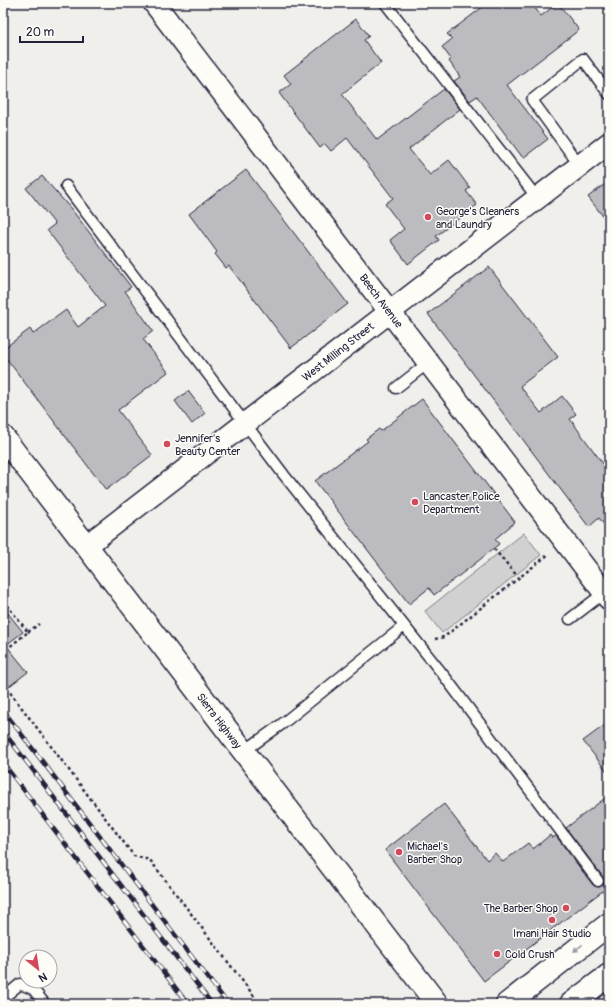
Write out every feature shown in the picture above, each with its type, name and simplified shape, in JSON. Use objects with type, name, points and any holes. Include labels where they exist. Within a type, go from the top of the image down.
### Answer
[{"type":"main road","name":"Sierra Highway","points":[[3,437],[437,1004]]},
{"type":"main road","points":[[507,1004],[609,924]]},
{"type":"main road","points":[[571,1004],[609,975]]},
{"type":"street","name":"Beech Avenue","points":[[154,3],[607,596]]},
{"type":"street","name":"West Milling Street","points":[[86,546],[609,143]]},
{"type":"lane","points":[[385,3],[538,199]]},
{"type":"lane","points":[[580,166],[532,100],[583,59],[609,94]]},
{"type":"lane","points":[[66,186],[284,474],[419,645],[598,881]]},
{"type":"lane","points":[[396,388],[428,363]]},
{"type":"lane","points":[[570,619],[607,596]]},
{"type":"lane","points":[[243,752],[282,724],[404,626]]},
{"type":"lane","points":[[3,998],[20,984],[33,989],[45,1004]]},
{"type":"path","points":[[419,645],[444,636],[565,542]]},
{"type":"path","points":[[494,549],[519,578]]},
{"type":"path","points":[[3,600],[28,632]]},
{"type":"path","points":[[3,652],[39,624]]},
{"type":"path","points":[[3,683],[134,856],[150,860],[257,1000]]},
{"type":"shaded area","points":[[524,533],[541,555],[442,633],[425,611]]},
{"type":"building","points":[[488,3],[531,3],[541,16],[558,3],[579,30],[507,85],[548,139],[523,158],[477,96],[470,101],[454,81],[460,77],[449,61],[451,59],[442,47],[452,39],[447,34]]},
{"type":"building","points":[[356,19],[369,36],[364,40],[381,63],[342,94],[377,140],[444,89],[460,109],[409,149],[430,175],[449,160],[470,188],[466,191],[477,205],[436,236],[439,240],[408,264],[390,240],[404,229],[385,204],[393,198],[347,138],[331,151],[325,144],[320,148],[279,93],[291,84],[284,75]]},
{"type":"building","points":[[246,170],[348,304],[291,348],[229,266],[226,268],[215,254],[217,252],[189,214]]},
{"type":"building","points":[[42,176],[72,210],[131,287],[125,291],[153,331],[143,339],[168,372],[118,410],[152,455],[106,490],[3,354],[3,349],[30,329],[33,334],[66,310],[78,327],[105,306],[47,230],[55,224],[26,188]]},
{"type":"building","points":[[609,181],[609,224],[588,197]]},
{"type":"building","points":[[489,267],[558,357],[520,386],[541,413],[562,396],[576,414],[570,419],[609,472],[609,531],[599,518],[589,527],[428,314]]},
{"type":"building","points":[[188,391],[205,413],[192,424],[175,401]]},
{"type":"building","name":"Lancaster Police Department","points":[[422,399],[515,522],[495,539],[499,544],[477,562],[434,595],[429,588],[409,604],[315,481],[368,441],[366,439],[379,429],[381,431]]},
{"type":"building","points":[[3,607],[23,632],[6,645],[28,672],[3,691]]},
{"type":"building","points":[[609,722],[609,774],[583,741]]},
{"type":"building","points":[[609,795],[609,886],[484,981],[385,850],[444,804],[487,860],[495,853],[503,862],[528,843],[533,849],[550,835],[552,838],[556,836],[593,885],[599,887],[604,884],[603,877],[566,828]]},
{"type":"railway","points":[[3,710],[228,1004]]},
{"type":"railway","points":[[3,731],[212,1004]]},
{"type":"railway","points":[[3,763],[188,1004]]},
{"type":"place","name":"George's Cleaners and Laundry","points":[[428,217]]},
{"type":"place","name":"Jennifer's Beauty Center","points":[[167,444]]},
{"type":"place","name":"Lancaster Police Department","points":[[415,502]]},
{"type":"place","name":"Michael's Barber Shop","points":[[399,852]]},
{"type":"place","name":"The Barber Shop","points":[[566,908]]},
{"type":"place","name":"Imani Hair Studio","points":[[552,920]]},
{"type":"place","name":"Cold Crush","points":[[497,954]]}]
